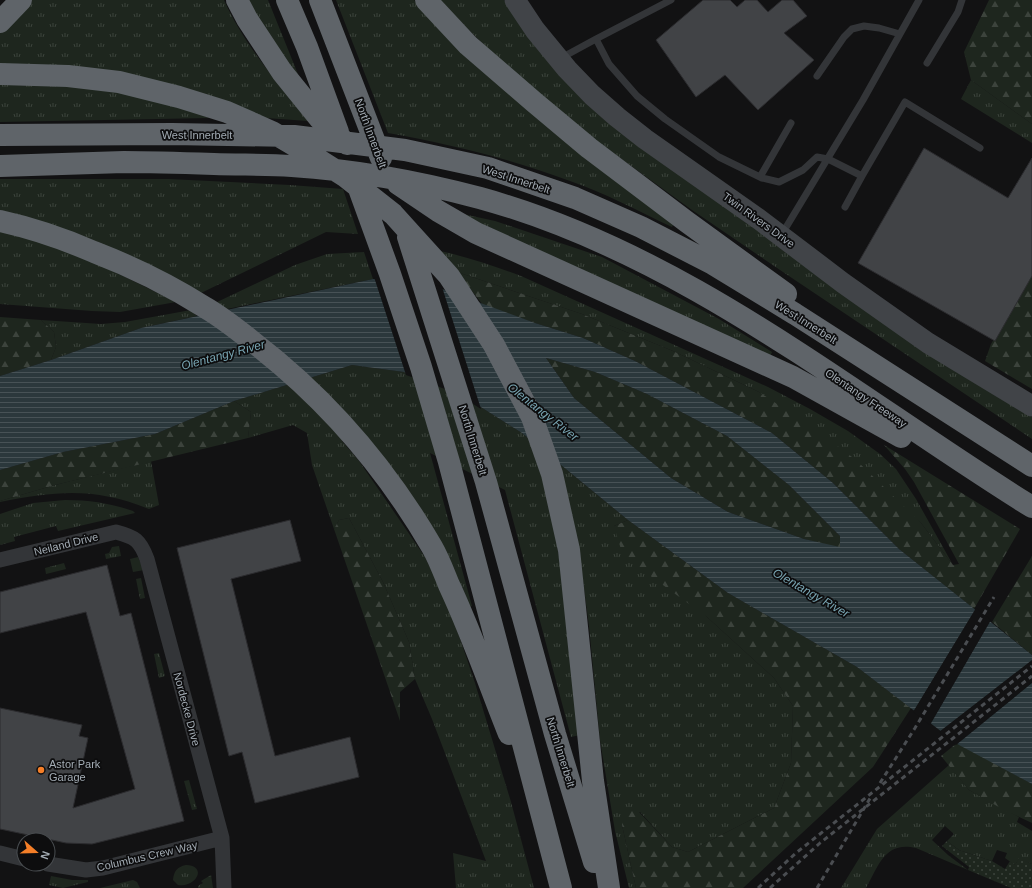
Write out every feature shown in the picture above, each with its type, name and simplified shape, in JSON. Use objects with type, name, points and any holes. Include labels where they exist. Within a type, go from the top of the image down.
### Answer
[{"type":"highway","points":[[0,22],[21,0]]},
{"type":"highway","points":[[237,0],[247,19],[282,72],[320,119],[375,167],[438,211],[483,236],[793,377],[924,450],[1013,496]]},
{"type":"highway","points":[[287,0],[306,47],[390,274],[421,367],[551,845],[561,888]]},
{"type":"highway","name":"North Innerbelt","points":[[320,0],[379,152],[420,273],[486,482],[555,734],[602,888]]},
{"type":"highway","points":[[426,0],[468,44],[589,148],[687,222],[972,428],[1032,466]]},
{"type":"highway","points":[[0,74],[68,76],[119,82],[179,97],[227,112],[272,132],[346,177],[393,214],[448,276],[494,344],[532,418],[552,474],[569,550],[593,781],[609,888]]},
{"type":"highway","name":"West Innerbelt","points":[[0,136],[172,134],[294,136],[405,150],[488,168],[575,198],[641,227],[713,264],[795,314],[972,428]]},
{"type":"highway","name":"Olentangy Freeway","points":[[0,166],[124,162],[292,166],[400,180],[479,198],[522,211],[564,226],[665,273],[698,291],[778,340],[1032,508]]},
{"type":"highway","points":[[0,221],[67,241],[118,262],[208,308],[280,363],[315,395],[358,442],[393,486],[432,548],[464,616],[551,845]]},
{"type":"main road","name":"Twin Rivers Drive","points":[[515,0],[535,30],[559,59],[592,95],[617,118],[781,236],[843,283],[928,343],[1032,406]]},
{"type":"street","name":"Neiland Drive","points":[[0,560],[116,532],[132,536]]},
{"type":"street","name":"Nordecke Drive","points":[[132,536],[142,547],[147,559],[222,838],[224,888]]},
{"type":"street","name":"Columbus Crew Way","points":[[56,865],[86,870],[103,868],[222,838]]},
{"type":"street","points":[[0,854],[16,857]]},
{"type":"lane","points":[[559,59],[671,0]]},
{"type":"lane","points":[[781,236],[863,100],[918,0]]},
{"type":"lane","points":[[927,63],[958,12],[962,0]]},
{"type":"lane","points":[[817,76],[844,37],[852,29],[864,26],[900,34]]},
{"type":"lane","points":[[596,39],[609,64],[637,96],[659,115],[719,157],[760,177],[779,182],[803,170],[817,156],[828,158],[862,176]]},
{"type":"lane","points":[[845,207],[905,102],[980,148]]},
{"type":"lane","points":[[760,177],[791,123]]},
{"type":"green space","points":[[29,0],[224,0],[241,33],[251,48],[308,121],[266,118],[0,65],[0,32]]},
{"type":"green space","points":[[245,0],[268,0],[304,89]]},
{"type":"green space","points":[[336,0],[414,0],[475,62],[675,222],[672,227],[596,191],[548,173],[480,153],[388,133]]},
{"type":"green space","points":[[439,0],[504,0],[529,36],[548,59],[1006,402],[1032,417],[1032,439],[692,210],[576,126],[500,61]]},
{"type":"green space","points":[[989,0],[1032,0],[1032,124],[971,80],[964,52]]},
{"type":"green space","points":[[971,80],[1032,124],[1032,143],[961,99]]},
{"type":"green space","points":[[58,82],[164,99],[209,118],[0,122],[0,83]]},
{"type":"green space","points":[[0,179],[168,179],[343,189],[358,234],[326,232],[201,293],[0,211]]},
{"type":"green space","points":[[454,212],[495,221],[602,257],[719,319],[772,352],[770,357]]},
{"type":"green space","points":[[0,230],[66,248],[176,302],[120,312],[0,304]]},
{"type":"green space","points":[[440,251],[481,262],[521,276],[768,387],[848,431],[880,454],[896,469],[916,499],[953,565],[921,523],[759,392],[673,351],[582,314],[457,272]]},
{"type":"green space","points":[[364,252],[373,279],[227,309],[215,303],[295,265],[327,254]]},
{"type":"green space","points":[[457,272],[582,314],[673,351],[759,392],[812,427],[856,460],[921,523],[953,565],[959,564],[914,482],[884,445],[1020,529],[974,609],[899,549],[833,483],[772,433],[635,361],[583,338],[483,305]]},
{"type":"green space","points":[[1032,275],[1032,389],[985,361],[991,344]]},
{"type":"green space","points":[[191,310],[197,316],[141,328],[51,360],[56,347],[54,332],[41,320],[101,324],[125,322]]},
{"type":"green space","points":[[0,317],[41,320],[54,332],[56,347],[51,360],[0,376]]},
{"type":"green space","points":[[546,358],[595,372],[647,394],[727,436],[789,485],[840,536],[840,548],[804,539],[728,512],[671,478],[574,398]]},
{"type":"green space","points":[[352,365],[404,372],[457,392],[522,433],[628,520],[614,526],[707,617],[774,678],[793,706],[791,763],[774,808],[688,852],[672,847],[640,812],[622,825],[636,888],[629,888],[615,831],[600,740],[589,626],[577,535],[553,522],[562,575],[580,735],[571,737],[505,490],[430,453],[472,606],[468,607],[365,435],[342,441],[359,461],[425,557],[449,606],[475,683],[511,802],[534,888],[456,888],[453,853],[486,861],[432,719],[415,679],[409,642],[383,582],[349,518],[339,520],[334,529],[312,465],[307,433],[293,425],[248,438],[251,412],[234,401]]},
{"type":"green space","points":[[234,401],[251,412],[248,438],[55,485],[0,501],[0,470],[63,452],[155,434]]},
{"type":"green space","points":[[151,461],[159,505],[149,509],[111,497],[75,493],[40,495],[0,502],[55,485]]},
{"type":"green space","points":[[65,500],[91,501],[108,504],[133,511],[135,513],[58,531],[56,526],[14,537],[15,541],[0,545],[0,514],[33,503]]},
{"type":"green space","points":[[349,518],[383,582],[409,642],[415,679],[400,692],[400,721],[334,529],[339,520]]},
{"type":"green space","points":[[628,520],[728,593],[857,667],[911,708],[873,767],[743,888],[636,888],[622,825],[624,808],[639,812],[672,847],[688,852],[774,808],[791,763],[793,706],[774,678],[707,617],[623,556],[614,526]]},
{"type":"green space","points":[[119,546],[121,556],[106,559],[105,554],[109,553],[112,547]]},
{"type":"green space","points":[[1032,556],[1032,655],[992,622]]},
{"type":"green space","points":[[138,557],[144,570],[133,572],[130,559]]},
{"type":"green space","points":[[64,563],[66,569],[46,574],[45,568]]},
{"type":"green space","points":[[141,578],[145,598],[140,599],[136,579]]},
{"type":"green space","points":[[159,653],[165,676],[159,678],[154,654]]},
{"type":"green space","points":[[957,743],[1032,784],[1032,823],[1004,810],[969,790],[941,756]]},
{"type":"green space","points":[[949,765],[969,790],[1019,817],[1017,822],[1032,831],[1032,864],[1019,859],[1015,865],[1005,858],[1007,853],[997,850],[992,861],[959,850],[947,841],[954,834],[945,826],[932,840],[948,855],[968,870],[916,848],[897,848],[884,857],[879,863],[866,888],[841,888],[877,829]]},
{"type":"green space","points":[[189,780],[197,809],[192,810],[184,781]]},
{"type":"green space","points":[[947,841],[959,850],[992,861],[1005,869],[1010,861],[1015,865],[1019,858],[1032,864],[1032,888],[1011,888],[968,870],[969,867],[942,846]]},
{"type":"green space","points":[[186,865],[193,866],[197,869],[197,876],[190,883],[178,885],[173,880],[174,874],[178,868]]},
{"type":"green space","points":[[211,875],[213,888],[198,888],[198,886],[203,883],[201,881]]},
{"type":"green space","points":[[51,876],[72,880],[88,880],[88,882],[63,888],[49,885]]},
{"type":"green space","points":[[133,880],[137,882],[140,888],[100,888]]},
{"type":"water","name":"Olentangy River","points":[[373,279],[423,282],[535,323],[583,338],[635,361],[772,433],[833,483],[899,549],[1032,655],[1032,784],[959,745],[857,667],[728,593],[628,520],[522,433],[457,392],[404,372],[352,365],[234,401],[155,434],[63,452],[0,470],[0,376],[51,360],[141,328]],"holes":[[[546,358],[595,372],[647,394],[727,436],[789,485],[840,536],[840,547],[804,539],[728,512],[671,478],[574,398]]]},
{"type":"pier","points":[[374,277],[424,280],[442,287],[481,409],[456,393],[406,375]]},
{"type":"pier","points":[[976,608],[991,620],[930,725],[913,712]]},
{"type":"pier","points":[[1032,660],[1032,683],[956,745],[939,732]]},
{"type":"building","points":[[703,0],[730,0],[737,7],[745,0],[757,0],[768,12],[782,0],[793,0],[807,16],[784,33],[814,60],[758,110],[725,75],[696,97],[656,40]]},
{"type":"building","points":[[924,148],[1008,198],[1032,158],[1032,276],[995,341],[858,263]]},
{"type":"building","points":[[290,520],[301,561],[231,579],[275,756],[350,737],[359,777],[255,803],[242,752],[229,756],[177,548]]},
{"type":"building","points":[[107,565],[120,616],[131,613],[184,821],[92,844],[66,843],[56,841],[56,832],[16,832],[0,829],[0,708],[82,725],[79,736],[88,738],[73,808],[135,789],[86,612],[0,633],[0,592]]},
{"type":"railway","points":[[880,783],[994,597]]},
{"type":"railway","points":[[758,888],[796,853],[1032,666]]},
{"type":"railway","points":[[770,888],[820,843],[1032,676]]},
{"type":"railway","points":[[817,888],[872,795]]},
{"type":"place","name":"Astor Park Garage","points":[[41,770]]}]
